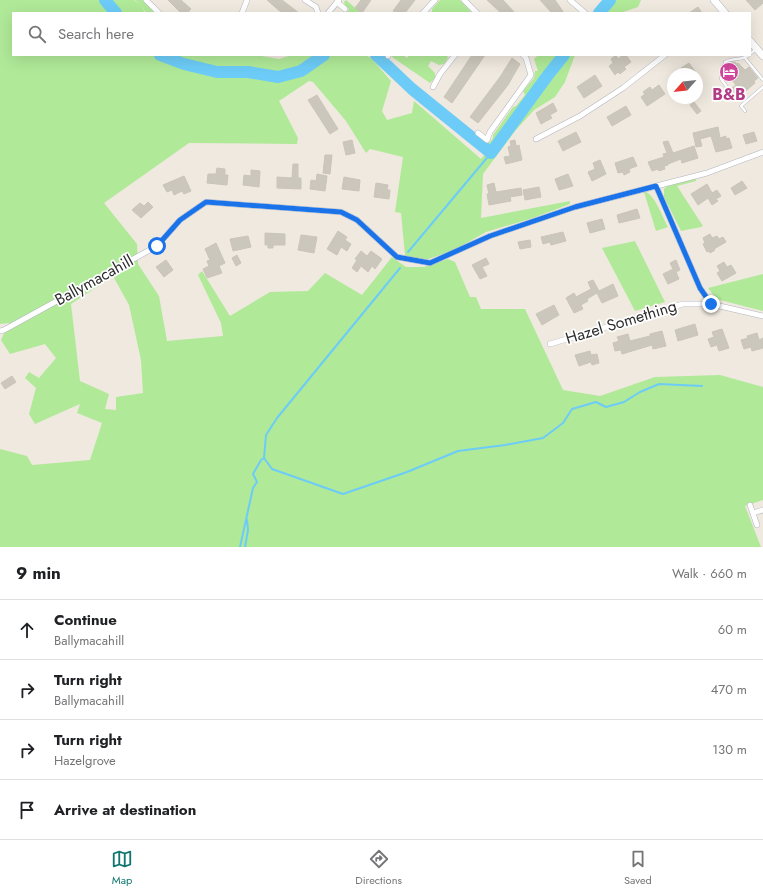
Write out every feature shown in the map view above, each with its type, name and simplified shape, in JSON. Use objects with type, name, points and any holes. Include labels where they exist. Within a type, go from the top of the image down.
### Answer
[{"type":"main road","points":[[714,0],[724,12]]},
{"type":"main road","points":[[751,42],[763,56]]},
{"type":"street","points":[[146,0],[157,12]]},
{"type":"street","points":[[242,12],[247,0]]},
{"type":"street","points":[[305,0],[316,7],[318,12]]},
{"type":"street","points":[[424,12],[435,0]]},
{"type":"street","points":[[464,0],[476,12]]},
{"type":"street","points":[[570,0],[584,12]]},
{"type":"street","points":[[329,12],[338,1],[345,9]]},
{"type":"street","points":[[433,87],[440,74],[454,56]]},
{"type":"street","points":[[478,133],[487,140],[490,132],[531,75],[524,56]]},
{"type":"street","points":[[536,139],[580,116],[623,88],[664,56]]},
{"type":"street","points":[[435,70],[440,74]]},
{"type":"street","name":"Ballymacahill","points":[[0,331],[157,246],[180,220],[206,202],[341,212],[357,220],[397,257],[430,263],[490,236],[575,207],[707,173],[763,152]]},
{"type":"street","points":[[656,186],[700,288],[711,304]]},
{"type":"street","name":"Hazel Something","points":[[550,344],[683,304],[711,304],[763,316]]},
{"type":"street","points":[[750,505],[757,525]]},
{"type":"street","points":[[753,513],[763,510]]},
{"type":"lane","points":[[751,52],[756,48]]},
{"type":"lane","points":[[727,87],[721,79],[725,62],[730,58],[745,58],[763,80]]},
{"type":"lane","points":[[745,111],[741,106],[763,86]]},
{"type":"green space","points":[[0,0],[134,0],[140,5],[135,0],[143,0],[154,12],[145,12],[142,6],[145,12],[12,12],[12,56],[262,56],[279,59],[289,56],[368,56],[372,59],[391,81],[382,111],[387,120],[412,113],[414,101],[481,159],[556,65],[489,147],[472,133],[473,132],[489,143],[513,107],[516,106],[525,95],[523,91],[534,78],[535,71],[538,71],[534,59],[537,56],[575,56],[565,82],[555,97],[534,110],[515,131],[483,174],[481,218],[570,201],[570,204],[533,218],[486,232],[456,249],[426,260],[414,259],[405,255],[401,213],[395,212],[403,157],[370,149],[366,153],[346,121],[313,82],[309,81],[279,101],[298,138],[297,144],[189,143],[104,203],[137,244],[138,264],[159,296],[167,341],[223,336],[221,323],[198,275],[202,271],[230,316],[270,292],[308,291],[325,273],[362,295],[392,257],[406,267],[424,267],[448,259],[455,262],[470,297],[476,297],[481,309],[525,309],[563,390],[600,396],[655,377],[720,375],[763,387],[763,500],[745,506],[761,547],[0,547],[0,449],[27,456],[32,465],[90,460],[102,423],[77,413],[80,404],[35,424],[29,414],[36,388],[25,378],[29,372],[39,378],[56,358],[45,344],[10,354],[1,340],[9,323],[0,324]],"holes":[[[113,276],[129,305],[141,360],[143,393],[116,397],[116,410],[105,409],[109,394],[80,381],[71,304]]]},
{"type":"green space","points":[[346,0],[360,12],[348,12],[349,9],[344,2]]},
{"type":"green space","points":[[440,0],[460,0],[471,12],[432,12],[432,9]]},
{"type":"green space","points":[[607,0],[641,0],[638,7],[623,12],[597,12]]},
{"type":"green space","points":[[404,56],[407,58],[408,56],[447,56],[448,58],[444,64],[439,65],[431,61],[428,66],[435,73],[435,78],[430,83],[392,57]]},
{"type":"green space","points":[[696,178],[696,181],[677,186],[703,226],[681,231],[664,197],[664,189],[667,186]]},
{"type":"green space","points":[[644,192],[653,198],[668,227],[656,231]]},
{"type":"green space","points":[[635,241],[665,302],[635,311],[602,248]]},
{"type":"green space","points":[[763,274],[763,311],[720,300],[715,297],[708,288]]},
{"type":"building","points":[[168,0],[181,0],[191,9],[188,12],[180,12]]},
{"type":"building","points":[[267,0],[282,0],[298,12],[281,12]]},
{"type":"building","points":[[361,0],[371,0],[363,12],[355,8]]},
{"type":"building","points":[[401,0],[415,0],[406,12],[393,11]]},
{"type":"building","points":[[487,0],[503,0],[514,12],[500,12]]},
{"type":"building","points":[[540,0],[555,0],[563,12],[551,12]]},
{"type":"building","points":[[746,0],[763,0],[763,3],[755,10]]},
{"type":"building","points":[[698,7],[701,12],[690,12]]},
{"type":"building","points":[[471,56],[484,56],[452,103],[444,97]]},
{"type":"building","points":[[615,56],[618,59],[622,56],[627,56],[631,62],[624,67],[626,69],[620,74],[618,72],[615,75],[609,66],[613,63],[611,59]]},
{"type":"building","points":[[512,58],[520,64],[508,85],[478,123],[470,117],[500,77]]},
{"type":"building","points":[[732,62],[738,63],[745,70],[749,67],[758,78],[754,81],[755,83],[735,100],[728,91],[736,85],[727,74],[732,69],[729,65]]},
{"type":"building","points":[[689,63],[693,68],[681,68]]},
{"type":"building","points":[[595,75],[602,86],[584,98],[577,87]]},
{"type":"building","points":[[659,85],[665,94],[647,106],[641,97],[645,94],[643,92],[650,87],[652,90]]},
{"type":"building","points":[[317,95],[338,129],[330,134],[308,100]]},
{"type":"building","points":[[553,103],[557,111],[550,115],[552,118],[541,124],[536,113]]},
{"type":"building","points":[[696,104],[701,111],[697,114],[690,105]]},
{"type":"building","points":[[626,106],[631,115],[612,126],[607,117]]},
{"type":"building","points":[[718,127],[720,138],[726,136],[726,139],[729,138],[732,148],[716,152],[711,136],[700,139],[702,146],[696,147],[693,133]]},
{"type":"building","points":[[576,132],[581,142],[563,151],[558,141]]},
{"type":"building","points":[[754,132],[757,141],[746,144],[743,135]]},
{"type":"building","points":[[352,140],[355,153],[346,155],[343,142]]},
{"type":"building","points":[[515,140],[516,146],[519,145],[522,160],[506,164],[504,157],[510,156],[508,147],[511,146],[510,141]]},
{"type":"building","points":[[668,141],[673,153],[694,146],[698,158],[682,163],[681,159],[664,166],[665,169],[652,171],[648,162],[664,157],[663,154],[667,153],[663,142]]},
{"type":"building","points":[[325,155],[332,155],[330,174],[323,173]]},
{"type":"building","points":[[633,157],[637,166],[629,169],[630,172],[624,175],[623,172],[618,173],[615,163]]},
{"type":"building","points":[[600,160],[606,174],[592,181],[588,172],[595,169],[593,163]]},
{"type":"building","points":[[293,164],[298,164],[298,178],[301,178],[301,189],[277,188],[277,177],[292,178]]},
{"type":"building","points":[[217,168],[225,169],[225,175],[228,175],[227,185],[207,183],[208,174],[216,174]]},
{"type":"building","points":[[251,170],[260,171],[259,187],[243,185],[244,175],[251,176]]},
{"type":"building","points":[[317,174],[327,176],[325,191],[310,189],[311,180],[316,181]]},
{"type":"building","points":[[568,174],[573,186],[559,190],[555,179]]},
{"type":"building","points":[[184,176],[191,191],[184,194],[182,191],[174,195],[172,190],[167,192],[163,185]]},
{"type":"building","points":[[344,177],[360,180],[359,191],[342,189]]},
{"type":"building","points":[[742,181],[747,188],[735,195],[731,188]]},
{"type":"building","points":[[376,183],[388,185],[387,190],[390,190],[389,199],[374,197]]},
{"type":"building","points":[[494,183],[496,192],[521,188],[522,195],[510,197],[511,201],[489,205],[487,185]]},
{"type":"building","points":[[707,184],[712,193],[717,190],[721,196],[716,199],[718,201],[712,205],[708,198],[698,205],[691,194]]},
{"type":"building","points":[[539,187],[541,197],[525,200],[523,190]]},
{"type":"building","points":[[148,202],[153,207],[141,218],[132,210],[140,203],[144,206]]},
{"type":"building","points":[[637,209],[640,218],[619,223],[617,215]]},
{"type":"building","points":[[602,219],[605,229],[590,233],[587,223]]},
{"type":"building","points":[[338,231],[347,237],[345,240],[351,244],[347,251],[341,247],[337,255],[327,249]]},
{"type":"building","points":[[563,232],[566,241],[551,245],[550,242],[543,244],[541,237]]},
{"type":"building","points":[[265,233],[285,234],[285,245],[273,245],[273,248],[268,248],[268,245],[265,245]]},
{"type":"building","points":[[710,234],[712,238],[717,236],[719,239],[723,237],[726,242],[710,253],[709,251],[707,252],[703,244],[705,243],[703,238]]},
{"type":"building","points":[[301,235],[317,237],[314,253],[298,250]]},
{"type":"building","points":[[248,236],[251,247],[233,251],[230,239]]},
{"type":"building","points":[[530,240],[531,247],[520,249],[518,242]]},
{"type":"building","points":[[216,243],[225,263],[219,266],[222,273],[207,278],[203,269],[209,266],[207,261],[210,260],[205,249]]},
{"type":"building","points":[[361,251],[367,256],[371,251],[382,259],[375,269],[372,266],[368,272],[361,266],[357,272],[352,268],[357,260],[355,259]]},
{"type":"building","points":[[237,255],[241,263],[236,266],[232,258]]},
{"type":"building","points":[[486,258],[489,264],[482,267],[487,276],[480,279],[472,265]]},
{"type":"building","points":[[166,260],[173,270],[164,277],[156,267]]},
{"type":"building","points":[[676,260],[680,270],[676,272],[679,279],[668,284],[663,274],[673,269],[670,263]]},
{"type":"building","points":[[724,262],[727,267],[731,265],[736,273],[722,281],[717,273],[720,271],[717,266]]},
{"type":"building","points":[[593,280],[599,291],[613,284],[618,296],[602,303],[597,293],[581,305],[583,309],[574,313],[566,298],[574,293],[576,297],[591,289],[588,282]]},
{"type":"building","points":[[554,305],[559,315],[542,325],[536,314]]},
{"type":"building","points":[[695,324],[698,335],[678,341],[675,330]]},
{"type":"building","points":[[722,329],[729,348],[719,351],[717,345],[711,347],[708,339],[714,337],[712,332]]},
{"type":"building","points":[[662,331],[666,346],[653,349],[652,345],[622,354],[621,350],[615,351],[613,343],[619,341],[617,337],[628,334],[630,341]]},
{"type":"building","points":[[757,333],[759,340],[763,338],[763,348],[752,351],[751,347],[744,349],[741,340],[748,338],[747,336]]},
{"type":"building","points":[[590,351],[591,355],[597,354],[599,363],[592,365],[591,362],[579,366],[575,355]]},
{"type":"building","points":[[12,376],[16,382],[5,389],[1,383]]},
{"type":"waterway","points":[[105,0],[115,12]]},
{"type":"waterway","points":[[600,12],[610,0]]},
{"type":"waterway","points":[[163,56],[184,64],[217,72],[248,72],[278,77],[301,71],[323,56]]},
{"type":"waterway","points":[[377,56],[412,89],[491,153],[563,56]]},
{"type":"waterway","points":[[408,252],[491,153]]},
{"type":"waterway","points":[[240,547],[253,488],[257,482],[253,474],[261,460],[264,458],[266,435],[277,418],[400,268]]},
{"type":"waterway","points":[[264,458],[272,469],[343,494],[407,472],[458,451],[543,438],[563,423],[572,409],[596,402],[606,407],[624,402],[640,392],[659,384],[702,386]]},
{"type":"waterway","points":[[245,547],[248,530],[247,520]]},
{"type":"place","name":"B&B","points":[[729,72]]},
{"type":"route","points":[[157,246],[180,220],[206,202],[341,212],[357,220],[397,257],[430,263],[490,236],[575,207],[656,186],[700,288],[711,304]]}]
